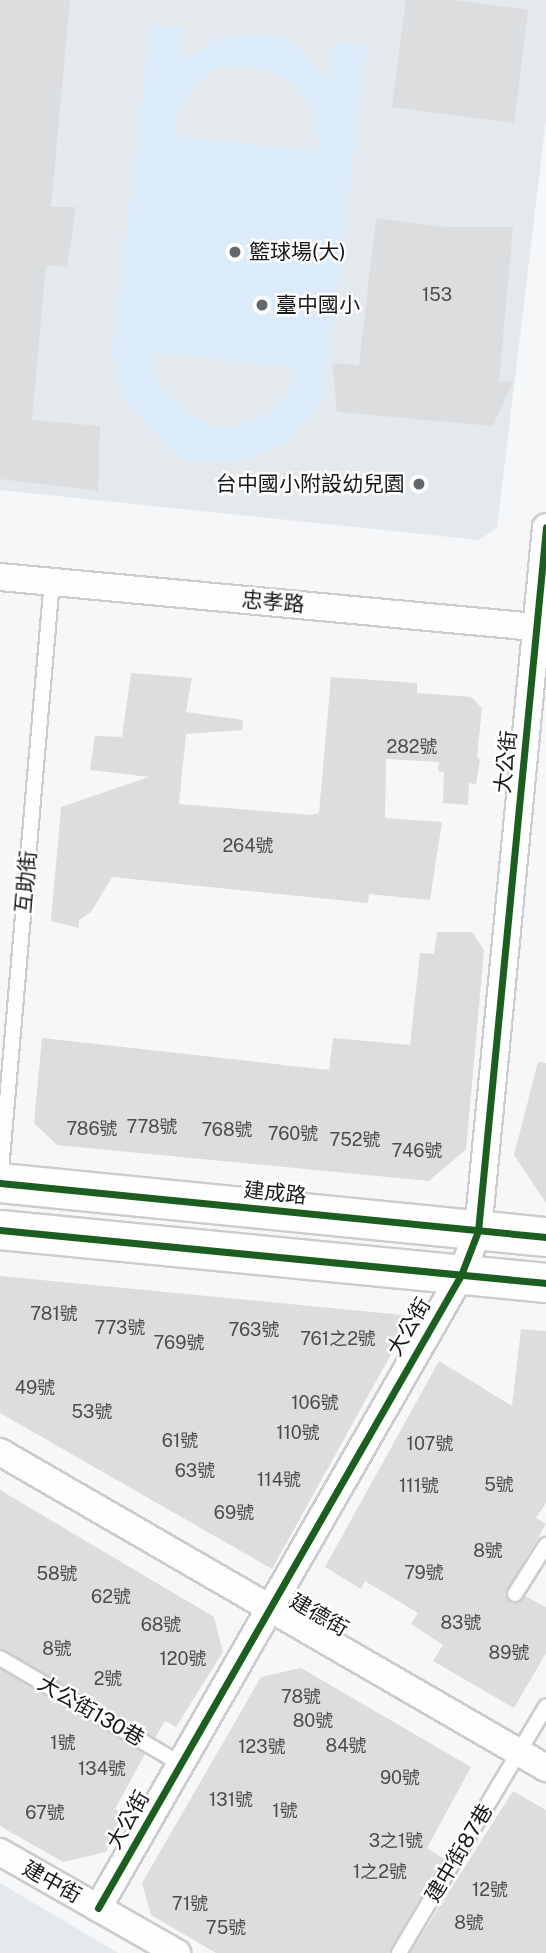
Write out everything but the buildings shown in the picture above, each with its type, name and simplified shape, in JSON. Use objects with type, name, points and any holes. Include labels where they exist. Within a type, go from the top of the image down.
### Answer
[{"type":"main road","name":"建成路","points":[[0,1183],[546,1237]]},
{"type":"main road","points":[[0,1230],[546,1283]]},
{"type":"street","name":"大公街","points":[[98,1908],[268,1606],[461,1275],[478,1231],[541,627],[546,527]]},
{"type":"street","name":"忠孝路","points":[[0,577],[541,627]]},
{"type":"street","name":"建德街","points":[[0,1452],[546,1768]]},
{"type":"street","name":"建中街","points":[[0,1852],[177,1953]]},
{"type":"lane","name":"互助街","points":[[0,1183],[52,580]]},
{"type":"lane","points":[[515,1594],[546,1545]]},
{"type":"lane","name":"大公街130巷","points":[[0,1658],[181,1763]]},
{"type":"lane","name":"建中街87巷","points":[[399,1953],[546,1706]]},
{"type":"shaded area","name":"臺中國小","points":[[0,0],[546,0],[546,120],[497,528],[479,540],[0,490]]},
{"type":"shaded area","points":[[151,25],[184,28],[180,61],[219,38],[260,33],[286,39],[302,50],[328,81],[335,42],[367,46],[325,397],[288,443],[241,460],[190,462],[175,453],[127,403],[113,351]],"holes":[[[245,65],[279,75],[297,87],[316,113],[319,152],[177,136],[177,113],[197,82],[222,67]],[[152,352],[294,368],[294,369],[289,393],[272,411],[258,420],[222,428],[192,415],[164,391],[155,376]]]},
{"type":"shaded area","points":[[0,1883],[118,1953],[0,1953]]},
{"type":"cycle path","points":[[98,1908],[461,1275],[478,1231],[546,527]]},
{"type":"cycle path","points":[[0,1183],[546,1237]]},
{"type":"cycle path","points":[[0,1230],[546,1283]]},
{"type":"place","name":"籃球場(大)","points":[[235,252]]},
{"type":"place","name":"臺中國小","points":[[262,305]]},
{"type":"place","name":"台中國小附設幼兒園","points":[[419,484]]}]
